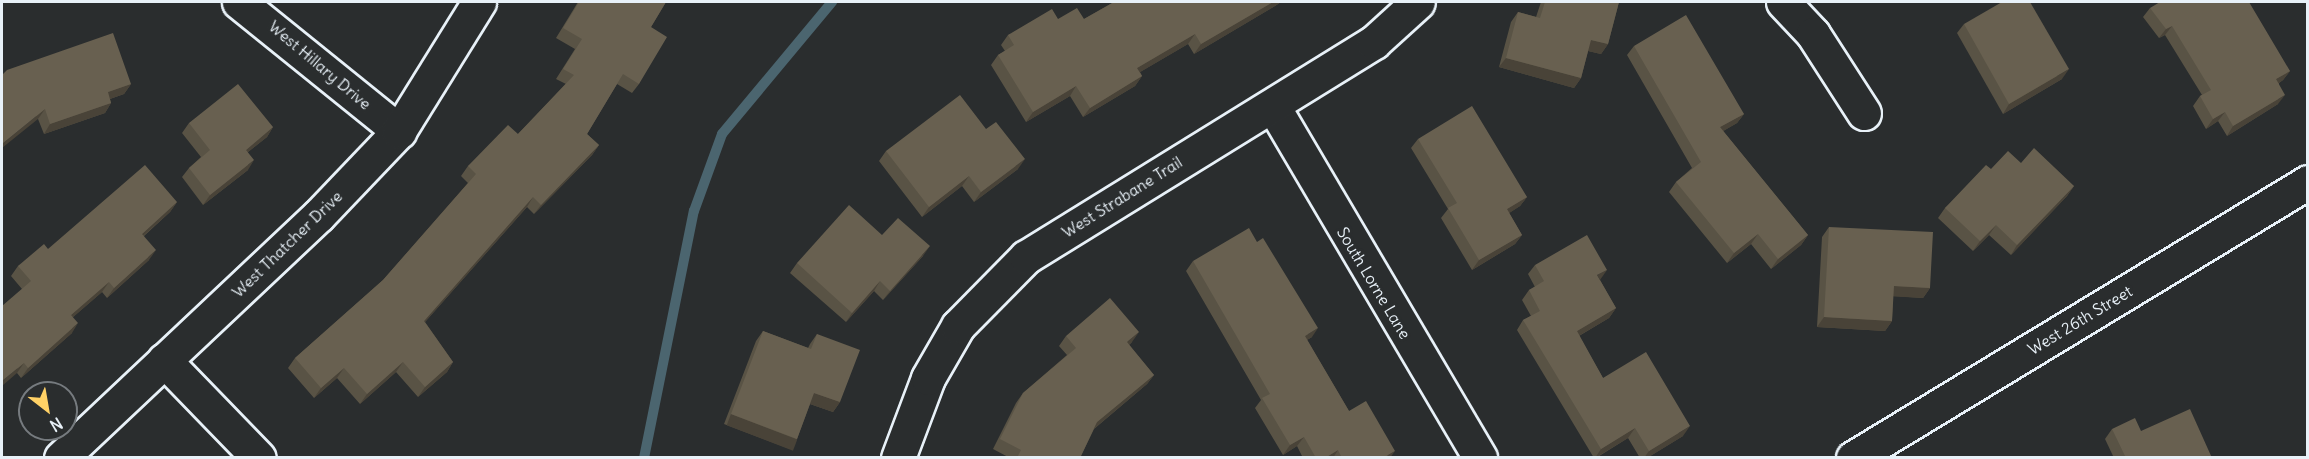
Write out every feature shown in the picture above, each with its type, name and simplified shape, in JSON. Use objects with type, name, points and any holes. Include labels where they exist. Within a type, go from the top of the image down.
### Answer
[{"type":"street","name":"West Hillary Drive","points":[[239,2],[399,131]]},
{"type":"street","name":"West Thatcher Drive","points":[[61,458],[320,215],[399,131],[479,2]]},
{"type":"street","name":"West Strabane Trail","points":[[898,458],[928,378],[958,326],[987,292],[1026,257],[1374,42],[1418,2]]},
{"type":"street","points":[[1783,2],[1814,34],[1864,113]]},
{"type":"street","name":"South Lorne Lane","points":[[1273,106],[1480,458]]},
{"type":"street","name":"West 26th Street","points":[[1853,458],[2307,182]]},
{"type":"street","points":[[164,360],[259,458]]},
{"type":"building","points":[[579,2],[666,2],[651,27],[667,37],[639,84],[623,74],[587,134],[599,145],[541,205],[533,197],[424,321],[453,362],[425,387],[403,362],[367,394],[344,368],[321,388],[295,358],[383,280],[476,174],[468,166],[508,125],[518,134],[574,75],[563,69],[582,39],[563,28]]},
{"type":"building","points":[[1114,2],[1273,2],[1201,44],[1195,34],[1137,68],[1142,76],[1090,108],[1076,86],[1033,112],[998,55],[1014,45],[1008,35],[1052,9],[1058,19],[1077,8],[1084,19]]},
{"type":"building","points":[[1545,2],[1619,2],[1608,44],[1591,40],[1581,78],[1506,58],[1518,12],[1540,18]]},
{"type":"building","points":[[2002,2],[2030,2],[2069,69],[2009,104],[1964,24]]},
{"type":"building","points":[[2160,2],[2249,2],[2290,71],[2276,79],[2285,95],[2233,126],[2225,112],[2213,119],[2200,96],[2211,90],[2172,26],[2166,29],[2150,8]]},
{"type":"building","points":[[1686,15],[1744,114],[1720,127],[1808,235],[1778,259],[1758,234],[1734,253],[1676,182],[1701,162],[1634,46]]},
{"type":"building","points":[[113,33],[131,84],[108,92],[111,103],[50,124],[45,109],[2,144],[2,75],[7,70]]},
{"type":"building","points":[[238,84],[273,127],[246,150],[254,160],[210,195],[189,168],[210,150],[189,123]]},
{"type":"building","points":[[960,95],[986,129],[996,122],[1025,159],[981,192],[969,176],[929,207],[886,151]]},
{"type":"building","points":[[1472,106],[1527,197],[1507,209],[1522,235],[1479,260],[1448,208],[1457,203],[1418,139]]},
{"type":"building","points":[[2034,148],[2074,186],[2017,245],[1996,225],[1980,241],[1945,208],[1986,165],[1991,169],[2008,151],[2021,163]]},
{"type":"building","points":[[145,165],[177,202],[142,234],[156,250],[114,288],[109,282],[71,315],[78,323],[28,368],[24,363],[2,381],[2,306],[31,281],[18,266],[44,244],[48,249]]},
{"type":"building","points":[[849,205],[882,235],[898,218],[930,246],[890,291],[880,281],[852,313],[797,263]]},
{"type":"building","points":[[1829,227],[1933,232],[1930,288],[1894,286],[1892,321],[1824,317]]},
{"type":"building","points":[[1249,228],[1257,242],[1263,238],[1318,328],[1305,336],[1349,411],[1366,401],[1395,451],[1383,458],[1342,458],[1338,450],[1325,458],[1316,458],[1304,437],[1290,445],[1262,398],[1270,394],[1193,261]]},
{"type":"building","points":[[1587,235],[1607,270],[1597,275],[1616,308],[1577,331],[1603,378],[1646,352],[1690,426],[1649,451],[1635,428],[1601,449],[1523,320],[1540,311],[1529,290],[1544,281],[1535,265]]},
{"type":"building","points":[[1110,298],[1139,332],[1127,342],[1154,375],[1097,422],[1080,458],[1017,458],[1021,450],[1000,439],[1023,393],[1076,348],[1066,336]]},
{"type":"building","points":[[763,331],[811,349],[817,334],[860,350],[840,402],[814,393],[797,439],[731,414]]},
{"type":"building","points":[[2190,409],[2212,458],[2126,458],[2112,429],[2135,418],[2141,431]]},
{"type":"waterway","points":[[644,458],[694,211],[722,134],[832,2]]}]
